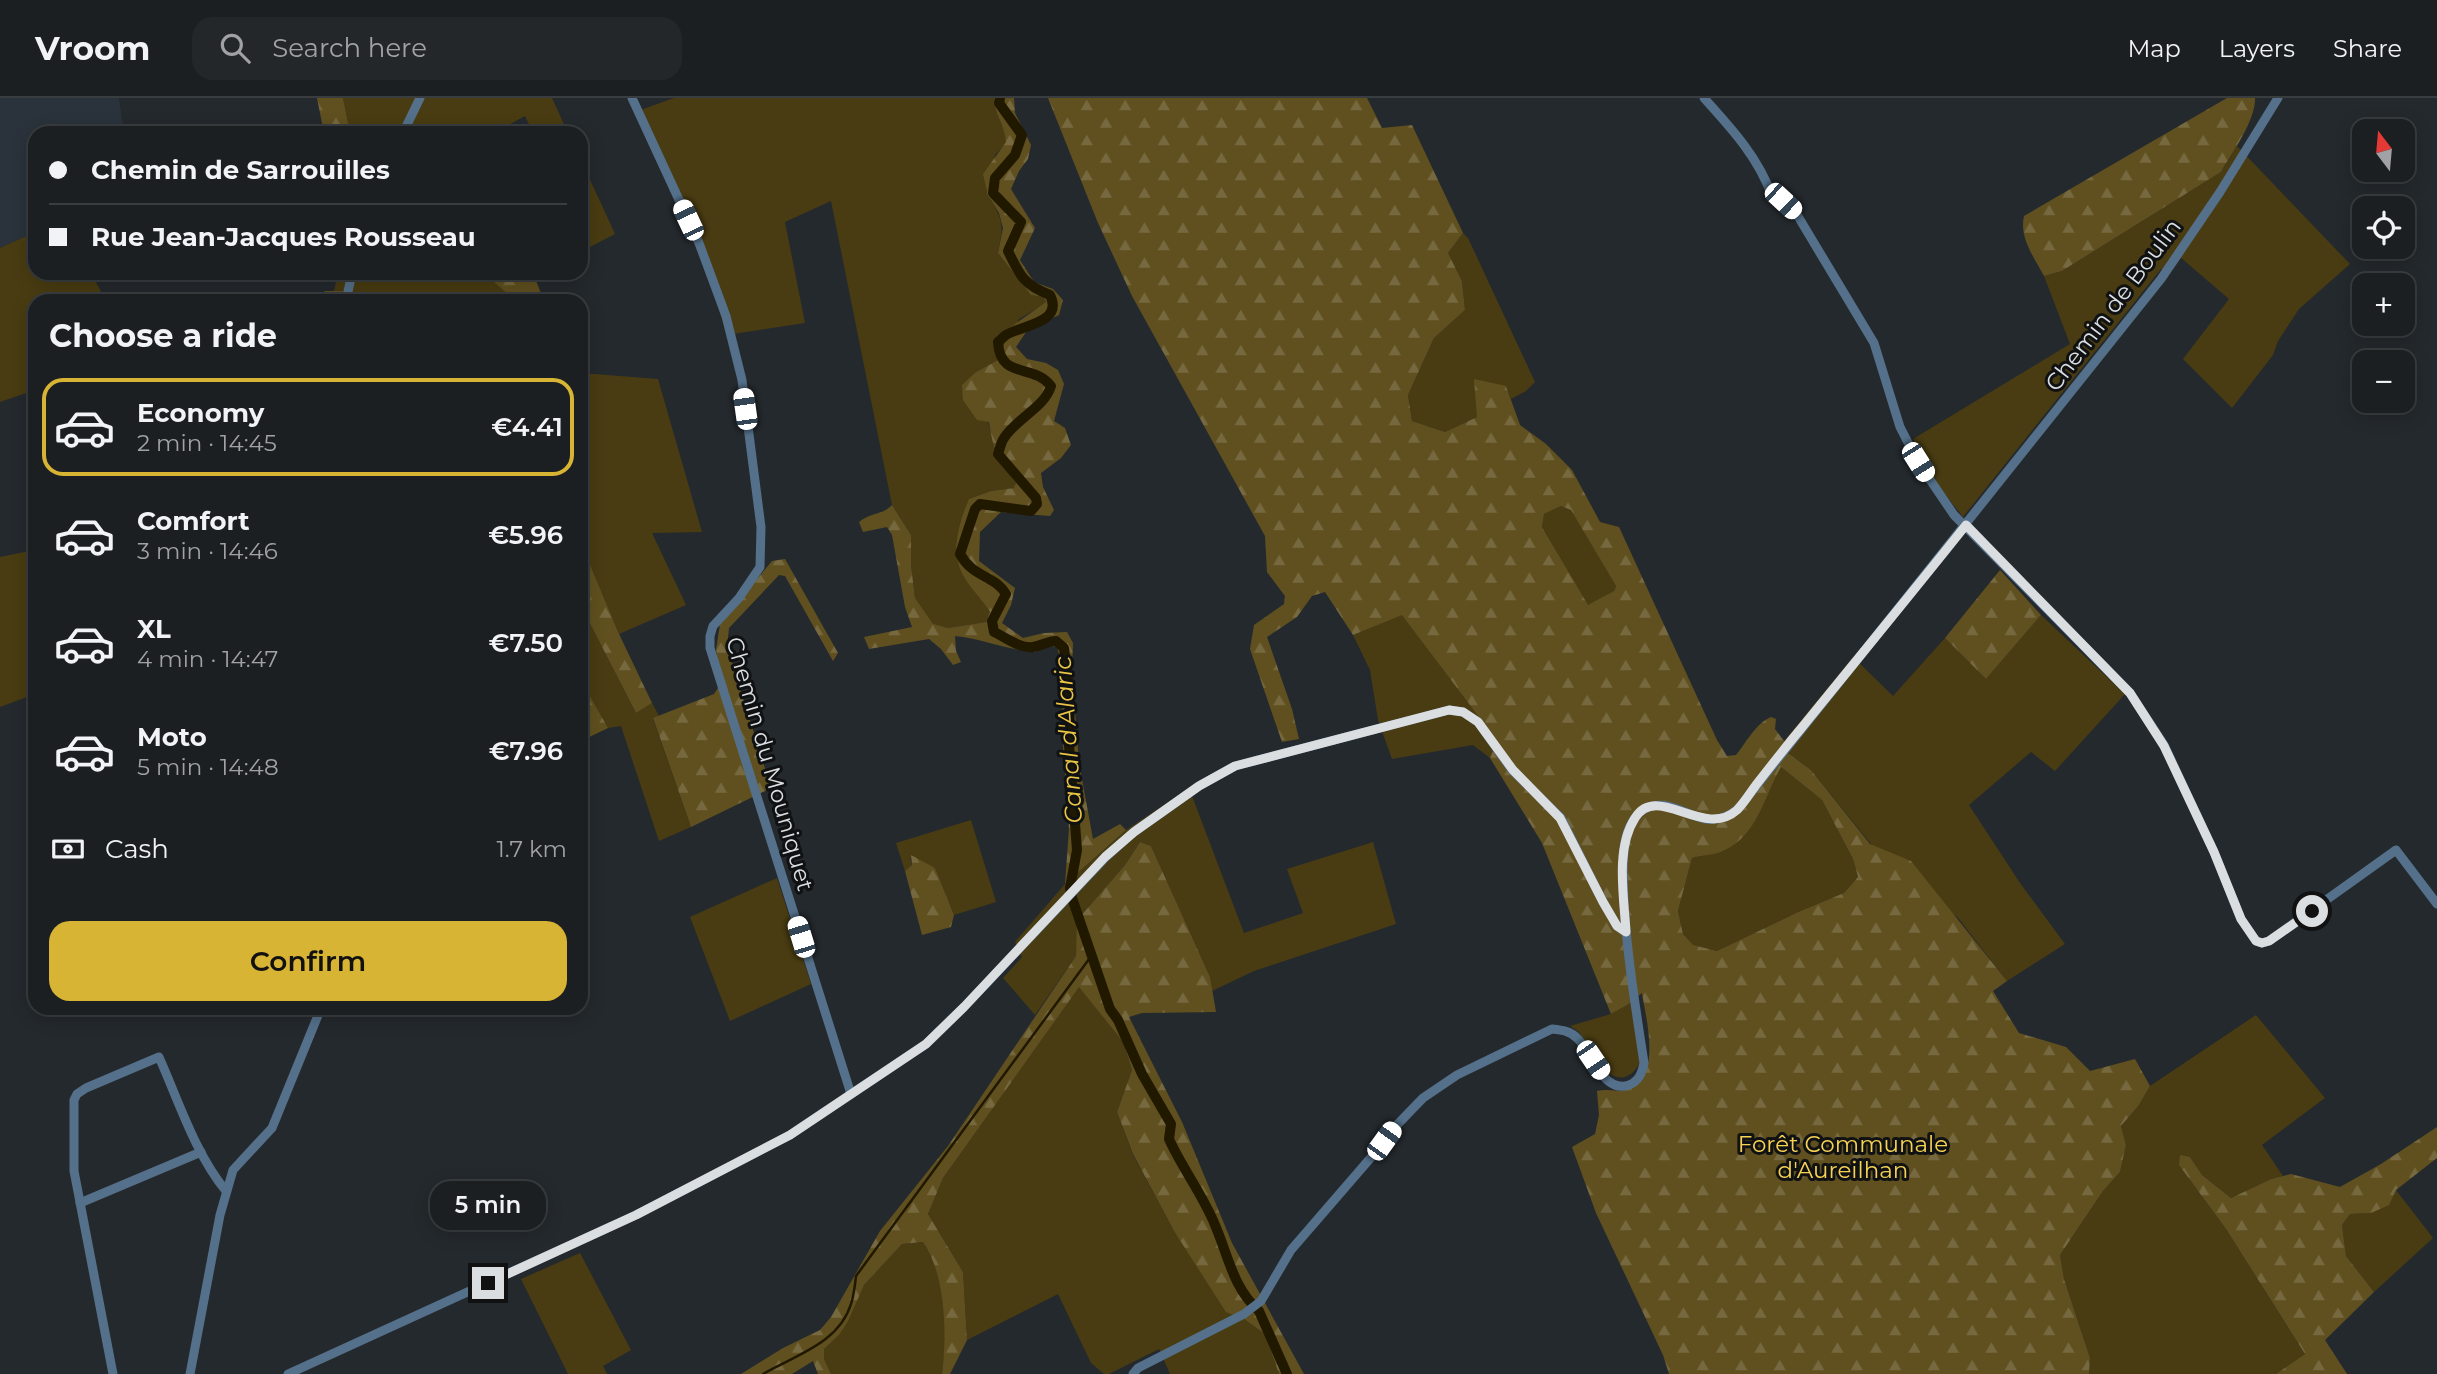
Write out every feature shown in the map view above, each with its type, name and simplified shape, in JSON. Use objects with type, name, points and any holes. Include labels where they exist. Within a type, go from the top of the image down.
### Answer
[{"type":"street","points":[[406,126],[420,98]]},
{"type":"street","name":"Chemin du Mouniquet","points":[[632,98],[699,243],[726,316],[741,380],[761,527],[760,567],[739,597],[713,626],[710,648],[851,1094]]},
{"type":"street","points":[[1704,98],[1743,141],[1765,174],[1772,196],[1783,201],[1796,213],[1874,343],[1900,427],[1918,462],[1954,515],[2130,693],[2164,746],[2214,852],[2241,919],[2256,941],[2269,941],[2396,850],[2437,904]]},
{"type":"street","name":"Chemin de Boulin","points":[[1133,1374],[1138,1368],[1244,1314],[1261,1301],[1291,1250],[1394,1128],[1423,1098],[1448,1080],[1552,1030],[1566,1031],[1577,1037],[1608,1082],[1619,1087],[1637,1080],[1644,1063],[1626,932],[1623,881],[1625,841],[1634,818],[1640,811],[1659,805],[1707,820],[1722,818],[1738,809],[2161,279],[2220,192],[2278,98]]},
{"type":"street","points":[[288,1374],[636,1215],[790,1135],[926,1044],[1067,896],[1134,832],[1199,786],[1235,766],[1449,710],[1463,712],[1478,722],[1513,770],[1560,818],[1603,902],[1617,926],[1626,932]]},
{"type":"street","points":[[190,1374],[226,1191],[233,1170],[272,1128],[318,1015]]},
{"type":"street","points":[[113,1374],[74,1171],[74,1100],[77,1094],[159,1057],[201,1152],[226,1191]]},
{"type":"street","points":[[80,1203],[201,1152]]},
{"type":"shaded area","points":[[0,98],[119,98],[123,126],[28,126],[28,235],[0,248]]},
{"type":"shaded area","points":[[343,98],[552,98],[565,126],[530,126],[525,116],[507,126],[349,126]]},
{"type":"shaded area","points":[[674,98],[994,98],[1007,142],[995,155],[988,195],[1001,222],[998,253],[1031,295],[1043,297],[1046,303],[1019,319],[1000,359],[976,372],[997,459],[1016,483],[1015,488],[991,491],[969,499],[979,594],[990,612],[986,622],[948,628],[933,625],[915,598],[911,535],[892,505],[831,201],[785,222],[805,323],[727,335],[706,270],[635,112]]},
{"type":"shaded area","points":[[2237,146],[2350,264],[2299,309],[2278,341],[2273,355],[2232,408],[2183,359],[2229,299],[2181,258],[2168,275],[2161,269],[1963,517],[1937,484],[1913,439],[2070,344],[2044,276],[2062,271],[2221,172]]},
{"type":"shaded area","points":[[588,175],[615,234],[588,248]]},
{"type":"shaded area","points":[[1463,233],[1468,238],[1535,382],[1526,391],[1511,399],[1506,386],[1477,417],[1445,432],[1412,421],[1408,395],[1434,338],[1465,310],[1462,281],[1448,253]]},
{"type":"shaded area","points":[[28,235],[28,280],[95,280],[102,294],[28,294],[28,392],[0,402],[0,248]]},
{"type":"shaded area","points":[[336,280],[493,280],[508,294],[342,294],[343,291],[334,291]]},
{"type":"shaded area","points":[[588,374],[658,379],[702,532],[652,533],[686,605],[619,634],[588,560]]},
{"type":"shaded area","points":[[1561,506],[1571,509],[1616,586],[1614,591],[1588,606],[1542,527],[1544,514]]},
{"type":"shaded area","points":[[28,551],[28,697],[0,707],[0,557]]},
{"type":"shaded area","points":[[1402,614],[1497,741],[1490,758],[1473,745],[1392,759],[1378,720],[1370,670],[1353,635]]},
{"type":"shaded area","points":[[2041,615],[2125,694],[2055,771],[2031,752],[1969,805],[2020,883],[2065,944],[2007,981],[1959,919],[1871,844],[1811,770],[1788,753],[1784,741],[1853,657],[1893,696],[1945,638],[1986,679]]},
{"type":"shaded area","points":[[588,620],[636,713],[652,703],[659,716],[653,719],[691,827],[659,841],[621,726],[608,728],[588,692]]},
{"type":"shaded area","points":[[1781,767],[1822,800],[1853,859],[1858,877],[1844,893],[1717,951],[1693,946],[1683,934],[1678,911],[1692,858],[1724,851]]},
{"type":"shaded area","points":[[1189,788],[1244,933],[1303,913],[1287,869],[1373,842],[1396,924],[1254,971],[1212,991],[1210,977],[1151,846],[1140,842],[1125,865],[1079,918],[1076,956],[1035,1015],[1003,978],[1022,957],[1015,942],[1065,884],[1126,830]]},
{"type":"shaded area","points":[[971,820],[996,902],[954,915],[935,868],[910,858],[912,865],[905,871],[896,843]]},
{"type":"shaded area","points":[[777,878],[811,984],[730,1021],[690,917]]},
{"type":"shaded area","points":[[1079,986],[1124,1043],[1132,1070],[1117,1112],[1133,1155],[1174,1231],[1244,1319],[1265,1334],[1279,1374],[1170,1374],[1159,1349],[1104,1374],[1091,1363],[1058,1294],[967,1340],[963,1272],[928,1214],[943,1178]]},
{"type":"shaded area","points":[[1633,1001],[1640,1063],[1631,1074],[1619,1077],[1610,1074],[1578,1031],[1570,1026],[1611,1014]]},
{"type":"shaded area","points":[[2256,1015],[2325,1098],[2262,1145],[2283,1176],[2231,1198],[2202,1175],[2190,1157],[2179,1165],[2226,1229],[2305,1354],[2276,1374],[2089,1374],[2090,1358],[2064,1279],[2060,1255],[2103,1191],[2120,1172],[2126,1145],[2121,1126],[2139,1105],[2150,1086]]},
{"type":"shaded area","points":[[2396,1190],[2433,1238],[2374,1292],[2346,1256],[2342,1225],[2350,1214],[2371,1213]]},
{"type":"shaded area","points":[[923,1242],[937,1271],[941,1288],[945,1324],[942,1374],[831,1374],[824,1359],[824,1349],[839,1335],[864,1285],[902,1244]]},
{"type":"shaded area","points":[[580,1253],[631,1350],[603,1366],[607,1374],[568,1374],[521,1279]]},
{"type":"green space","points":[[317,98],[343,98],[349,126],[323,126]]},
{"type":"green space","points":[[994,98],[1014,98],[1015,113],[1031,145],[1028,159],[1011,189],[1035,228],[1020,260],[1034,282],[1053,289],[1063,300],[1059,315],[1028,329],[1016,347],[1027,359],[1046,363],[1058,370],[1064,384],[1054,421],[1065,428],[1071,445],[1061,458],[1041,473],[1043,487],[1054,510],[1050,516],[1001,512],[980,532],[979,561],[1015,588],[1011,605],[1002,623],[1023,638],[1044,633],[1067,632],[1073,643],[1072,670],[1079,763],[1093,839],[1120,824],[1126,830],[1065,884],[1069,829],[1062,732],[1063,668],[1057,647],[1044,646],[1035,652],[955,636],[956,651],[961,662],[953,665],[929,639],[869,649],[864,637],[912,627],[905,607],[892,535],[887,527],[863,532],[859,522],[892,505],[911,535],[915,598],[933,624],[948,628],[986,622],[990,612],[959,566],[959,527],[969,499],[991,491],[1014,488],[1016,483],[997,454],[989,422],[977,420],[963,400],[962,385],[976,372],[1000,359],[1008,329],[1046,302],[1043,297],[1031,295],[998,253],[1003,228],[999,213],[988,195],[983,174],[1006,142]]},
{"type":"green space","name":"Forêt Communale d'Aureilhan","points":[[1048,98],[1367,98],[1382,128],[1412,125],[1463,233],[1448,253],[1462,281],[1465,310],[1434,338],[1408,395],[1412,421],[1445,432],[1477,417],[1474,379],[1506,386],[1520,425],[1546,444],[1572,470],[1600,522],[1619,527],[1717,740],[1727,756],[1736,755],[1765,720],[1771,717],[1776,719],[1775,729],[1784,741],[1788,753],[1811,770],[1870,844],[1911,861],[2007,981],[1993,991],[2019,1033],[2066,1047],[2090,1071],[2135,1059],[2150,1086],[2139,1105],[2121,1126],[2126,1145],[2120,1172],[2103,1191],[2060,1255],[2064,1279],[2090,1358],[2089,1374],[1669,1374],[1663,1355],[1596,1213],[1572,1147],[1595,1134],[1599,1115],[1597,1091],[1629,1089],[1639,1082],[1646,1072],[1649,1046],[1642,993],[1611,1014],[1542,843],[1490,758],[1497,741],[1402,615],[1353,635],[1325,592],[1312,596],[1297,617],[1267,637],[1292,709],[1299,739],[1282,742],[1250,649],[1254,625],[1284,604],[1285,596],[1267,572],[1265,536],[1132,296],[1098,223]],"holes":[[[1561,506],[1571,510],[1616,586],[1614,591],[1588,605],[1542,527],[1544,514]],[[1781,767],[1822,800],[1853,859],[1858,877],[1844,893],[1717,951],[1693,945],[1683,934],[1678,911],[1692,858],[1721,852],[1745,834],[1759,813]]]},
{"type":"green space","points":[[2227,98],[2255,98],[2248,126],[2221,172],[2062,271],[2044,276],[2025,240],[2024,216]]},
{"type":"green space","points":[[479,280],[536,280],[541,294],[508,294],[493,281]]},
{"type":"green space","points":[[325,291],[343,291],[342,294],[323,294]]},
{"type":"green space","points":[[785,559],[838,653],[833,661],[785,576],[779,575],[729,628],[727,646],[771,788],[691,827],[653,718],[714,694],[722,682],[716,650],[720,624],[772,561]]},
{"type":"green space","points":[[588,560],[652,703],[636,713],[588,620]]},
{"type":"green space","points":[[2000,570],[2041,615],[1986,679],[1945,638]]},
{"type":"green space","points":[[588,692],[608,728],[588,738]]},
{"type":"green space","points":[[1140,842],[1151,846],[1210,977],[1216,1012],[1142,1013],[1129,1017],[1182,1122],[1232,1243],[1304,1374],[1279,1374],[1265,1334],[1244,1319],[1226,1312],[1174,1231],[1133,1154],[1117,1112],[1132,1070],[1124,1043],[1079,987],[943,1178],[928,1214],[963,1272],[967,1340],[950,1374],[942,1374],[943,1306],[936,1271],[923,1242],[902,1244],[864,1285],[848,1321],[839,1335],[824,1349],[824,1359],[831,1374],[818,1374],[813,1361],[792,1374],[741,1374],[783,1348],[820,1330],[831,1317],[880,1231],[948,1146],[1076,956],[1079,918],[1125,865]]},
{"type":"green space","points":[[911,855],[935,868],[954,915],[951,927],[922,935],[905,871],[912,865]]},
{"type":"green space","points":[[2437,1127],[2437,1158],[2396,1190],[2389,1205],[2371,1213],[2350,1214],[2342,1225],[2346,1256],[2374,1292],[2325,1340],[2347,1374],[2276,1374],[2305,1354],[2226,1229],[2179,1165],[2180,1155],[2190,1157],[2202,1175],[2231,1198],[2271,1179],[2291,1174],[2340,1187]]},
{"type":"waterway","name":"Canal d'Alaric","points":[[1000,98],[999,103],[1022,135],[1015,155],[995,178],[993,193],[1021,222],[1008,251],[1016,267],[1028,283],[1050,295],[1053,304],[1051,312],[1039,322],[1006,335],[998,342],[1000,354],[1011,367],[1044,379],[1051,386],[1043,400],[1010,431],[998,454],[1036,498],[1037,504],[1031,511],[980,504],[975,509],[960,554],[971,568],[996,583],[1006,594],[992,621],[994,632],[1023,646],[1033,647],[1056,641],[1064,648],[1070,695],[1069,745],[1077,850],[1070,888],[1072,898],[1110,1009],[1118,1020],[1142,1074],[1171,1124],[1169,1139],[1210,1214],[1237,1282],[1259,1311],[1287,1374]]},
{"type":"waterway","points":[[763,1374],[815,1346],[837,1329],[851,1304],[856,1276],[1092,955]]},
{"type":"route","points":[[488,1283],[636,1215],[790,1135],[926,1044],[1105,857],[1134,832],[1199,786],[1235,766],[1449,710],[1463,712],[1478,722],[1513,770],[1560,818],[1603,902],[1617,926],[1626,932],[1623,881],[1625,841],[1634,818],[1640,811],[1659,805],[1707,820],[1729,816],[1738,809],[1966,525],[2130,693],[2164,746],[2214,852],[2241,919],[2256,941],[2269,941],[2312,911]]}]
